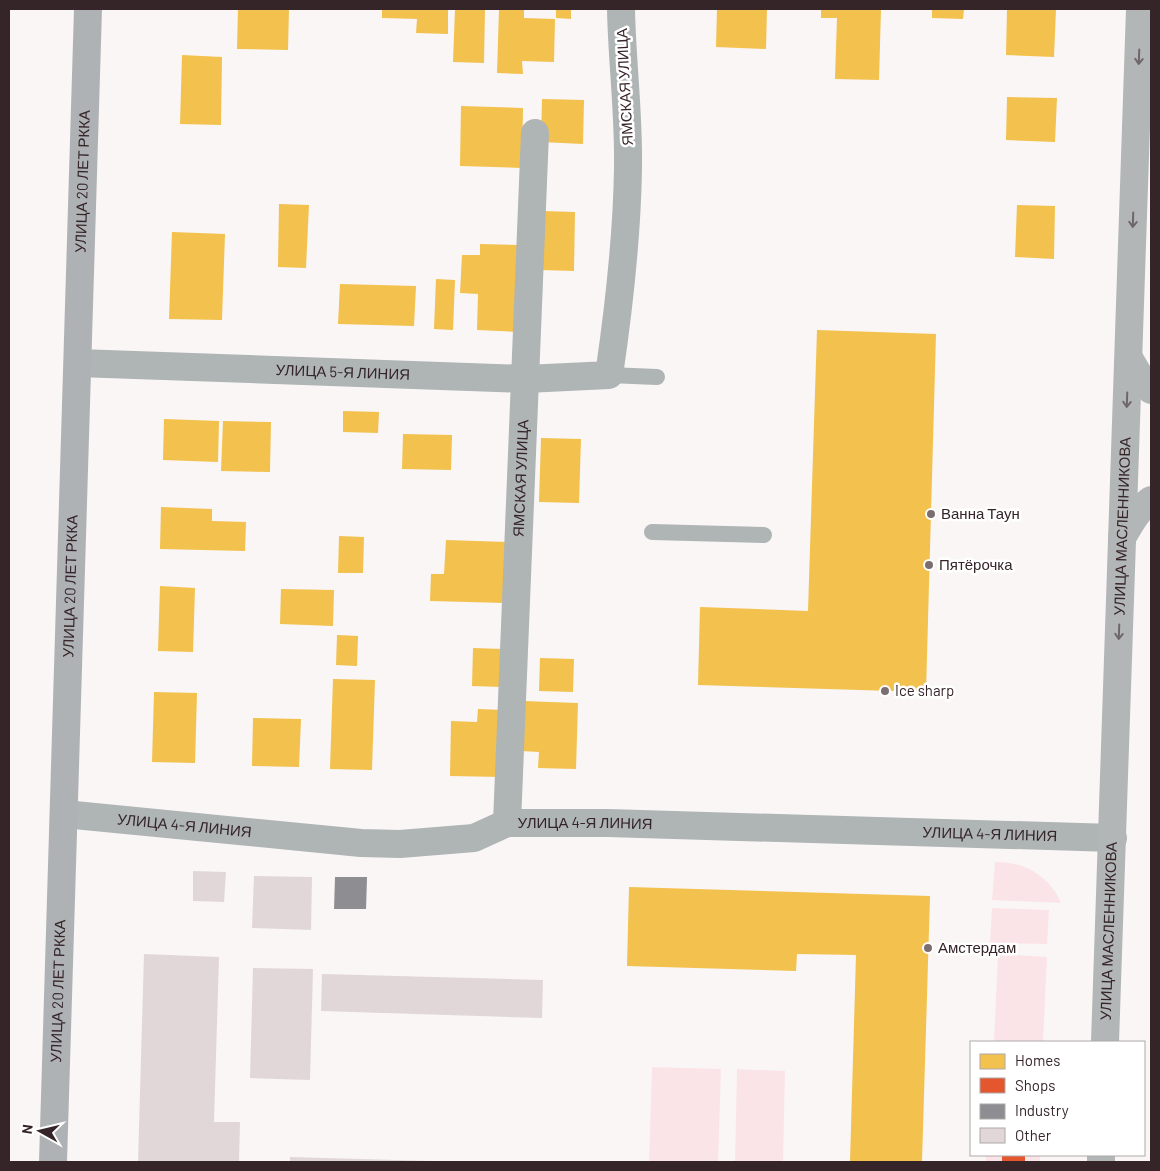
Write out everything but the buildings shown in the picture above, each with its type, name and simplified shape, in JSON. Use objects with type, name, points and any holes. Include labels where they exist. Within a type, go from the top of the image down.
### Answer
[{"type":"main road","name":"УЛИЦА 20 ЛЕТ РККА","points":[[52,1162],[88,9]]},
{"type":"main road","name":"УЛИЦА МАСЛЕННИКОВА","points":[[1105,1041],[1140,9]]},
{"type":"main road","points":[[1129,358],[1142,380],[1151,390]]},
{"type":"main road","points":[[1122,538],[1133,519],[1146,503],[1151,500]]},
{"type":"street","name":"ЯМСКАЯ УЛИЦА","points":[[609,375],[618,316],[628,168],[627,99],[621,9]]},
{"type":"street","name":"ЯМСКАЯ УЛИЦА","points":[[508,823],[535,133]]},
{"type":"street","name":"УЛИЦА 5-Я ЛИНИЯ","points":[[78,363],[526,379],[609,375]]},
{"type":"street","name":"УЛИЦА 4-Я ЛИНИЯ","points":[[64,814],[361,843],[400,844],[474,838],[508,823],[644,824],[1113,838]]},
{"type":"lane","points":[[609,375],[657,377]]},
{"type":"lane","points":[[652,532],[764,535]]},
{"type":"shaded area","points":[[995,862],[1016,864],[1034,872],[1050,885],[1061,903],[992,900]]},
{"type":"shaded area","points":[[992,908],[1049,910],[1047,944],[990,943]]},
{"type":"shaded area","points":[[998,954],[1047,957],[1043,1041],[994,1041]]},
{"type":"shaded area","points":[[652,1067],[721,1069],[718,1162],[649,1162]]},
{"type":"shaded area","points":[[737,1069],[785,1071],[783,1162],[735,1162]]},
{"type":"shaded area","points":[[986,1156],[1002,1156],[1002,1162],[986,1162]]},
{"type":"shaded area","points":[[1025,1156],[1040,1156],[1040,1162],[1025,1162]]},
{"type":"place","name":"Ванна Таун","points":[[931,514]]},
{"type":"place","name":"Пятёрочка","points":[[929,565]]},
{"type":"place","name":"Ice sharp","points":[[885,691]]},
{"type":"place","name":"Амстердам","points":[[928,948]]}]
